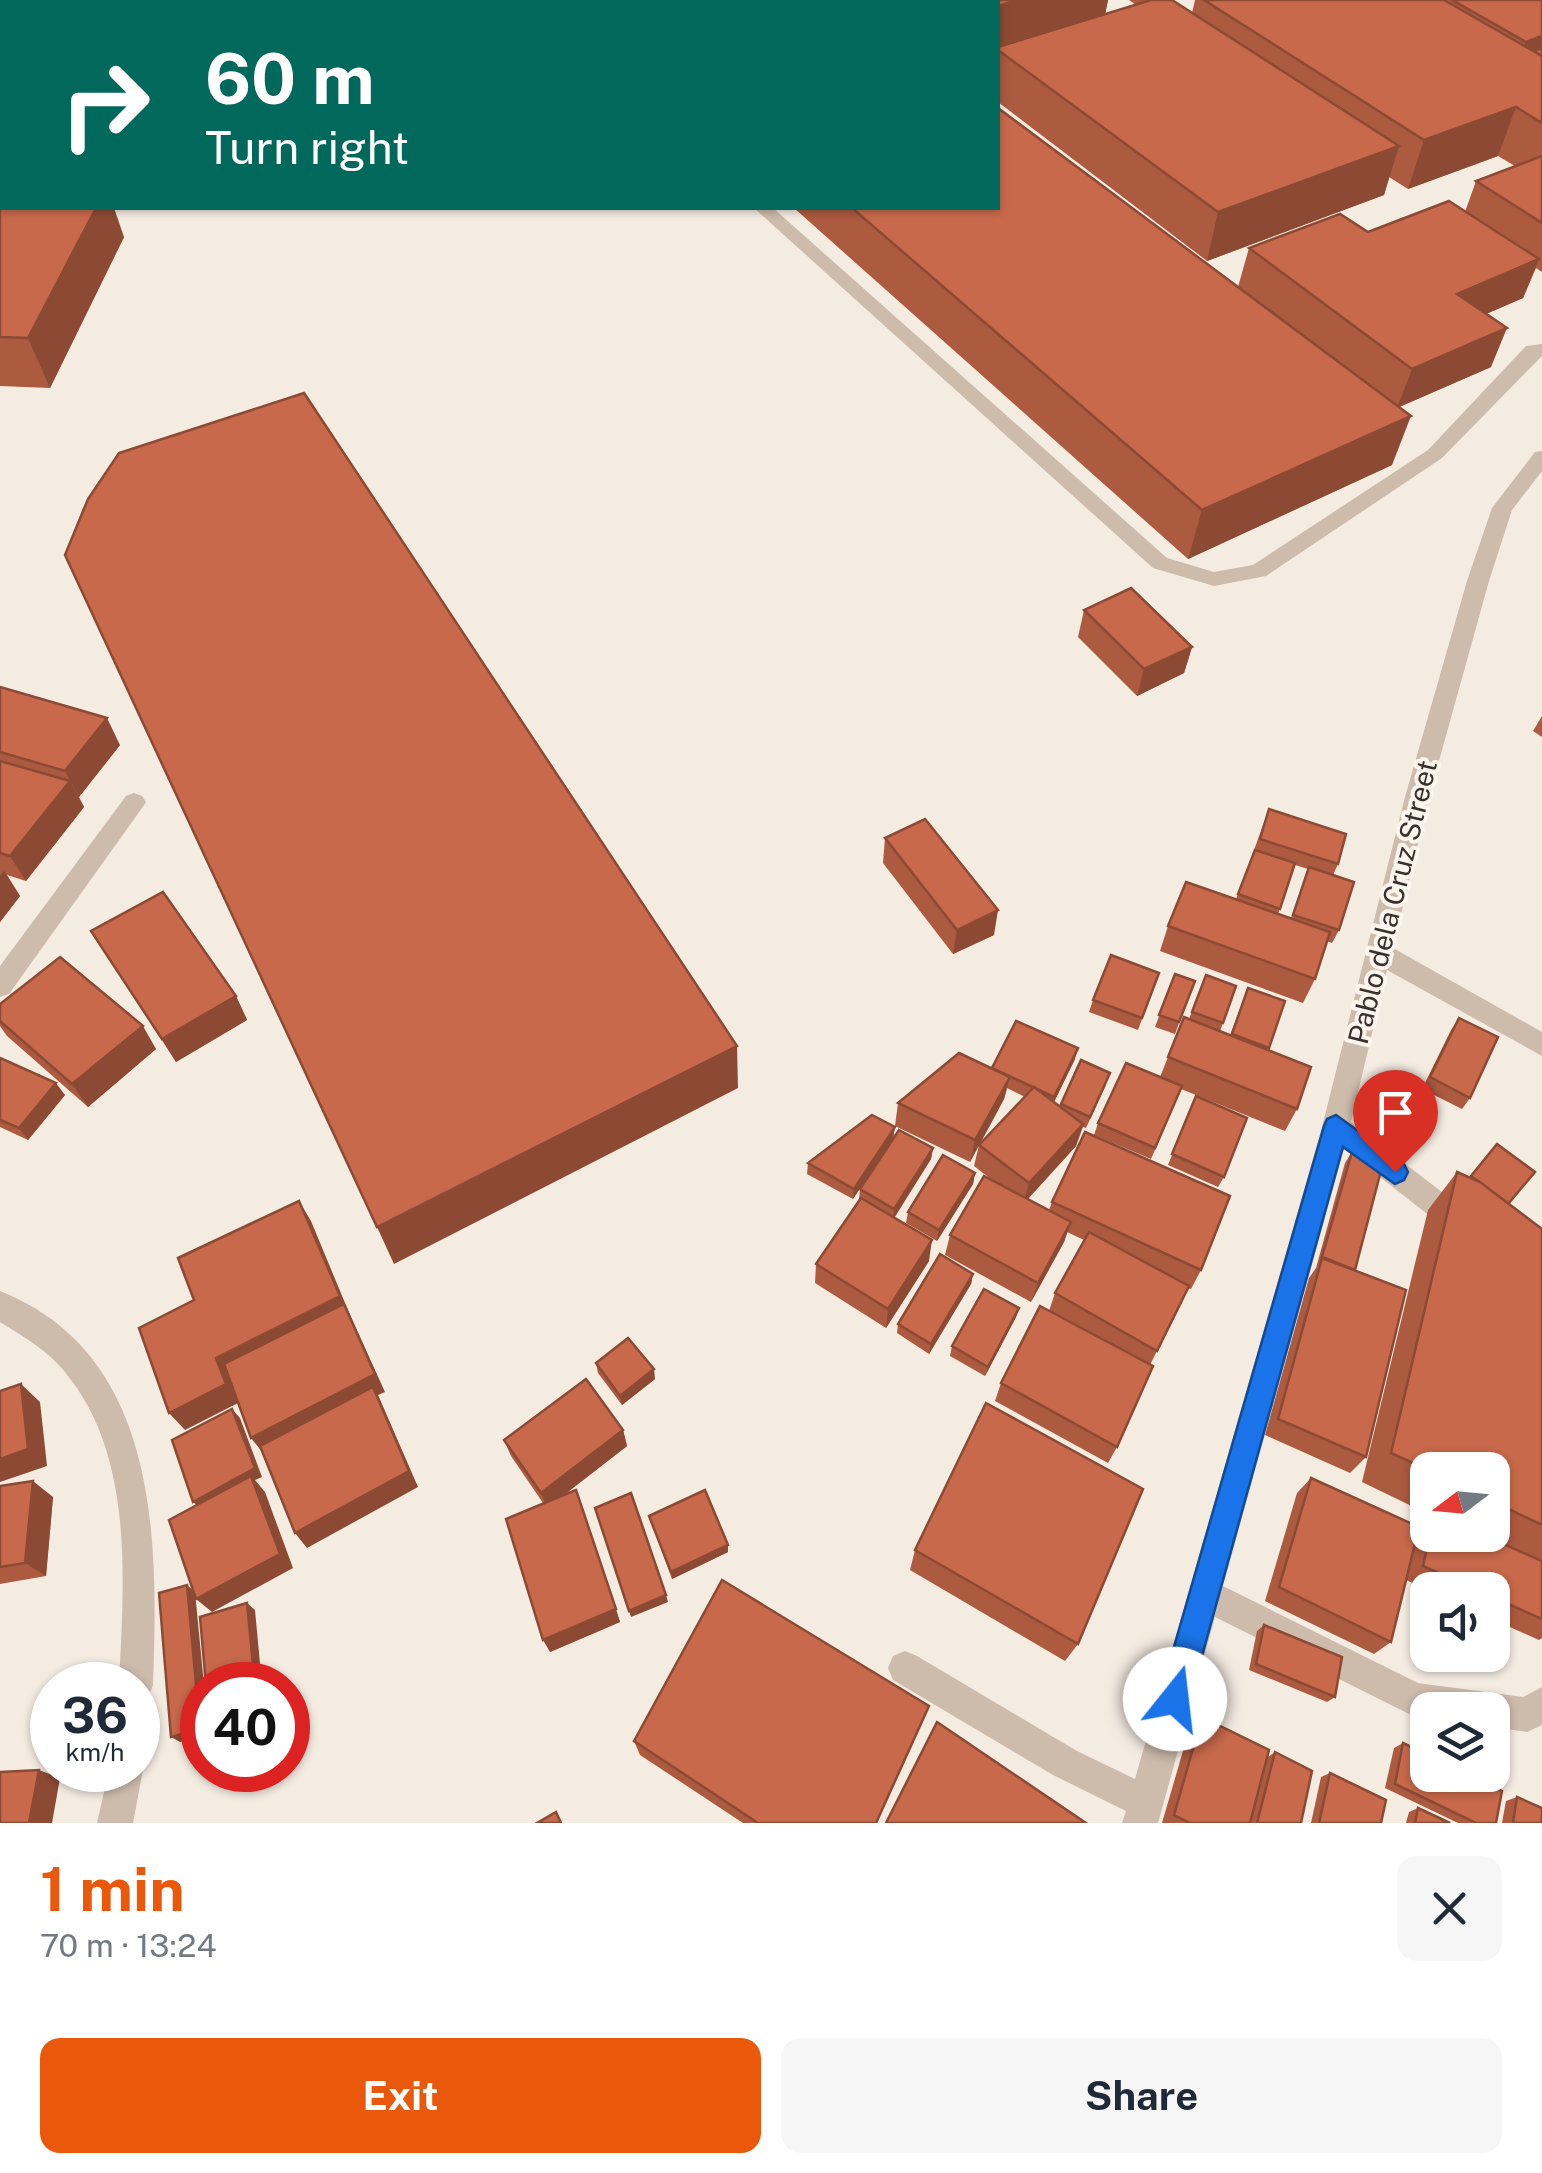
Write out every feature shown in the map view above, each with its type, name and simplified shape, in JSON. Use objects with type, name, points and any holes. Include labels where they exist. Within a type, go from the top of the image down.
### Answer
[{"type":"street","points":[[765,210],[1160,563],[1214,579],[1259,571],[1435,454],[1533,350],[1542,350]]},
{"type":"street","name":"Pablo dela Cruz Street","points":[[1143,1813],[1336,1126],[1417,797],[1484,563],[1502,508],[1542,457]]},
{"type":"street","points":[[0,986],[134,802]]},
{"type":"street","points":[[1379,953],[1542,1045]]},
{"type":"street","points":[[1336,1126],[1483,1241]]},
{"type":"street","points":[[0,1305],[69,1354],[113,1418],[133,1497],[139,1612],[137,1662]]},
{"type":"street","points":[[1204,1594],[1410,1698]]},
{"type":"street","points":[[905,1668],[1143,1813]]},
{"type":"street","points":[[1510,1712],[1527,1714],[1542,1704]]},
{"type":"street","points":[[115,1823],[121,1792]]},
{"type":"building","points":[[1151,0],[1172,0],[1399,146],[1218,212],[1000,51],[1000,46]]},
{"type":"building","points":[[1204,0],[1444,0],[1542,56],[1542,123],[1516,107],[1424,140]]},
{"type":"building","points":[[1452,0],[1542,0],[1542,36],[1526,42]]},
{"type":"building","points":[[1000,109],[1411,416],[1202,510],[854,210],[1000,210]]},
{"type":"building","points":[[1542,156],[1542,223],[1476,181]]},
{"type":"building","points":[[1449,201],[1539,259],[1457,294],[1507,328],[1412,369],[1249,248],[1340,214],[1368,232]]},
{"type":"building","points":[[0,210],[95,210],[28,338],[0,337]]},
{"type":"building","points":[[304,393],[737,1046],[377,1227],[65,555],[88,499],[119,453]]},
{"type":"building","points":[[1131,588],[1192,647],[1144,669],[1084,610]]},
{"type":"building","points":[[0,687],[107,718],[65,771],[0,752]]},
{"type":"building","points":[[0,761],[70,781],[10,856],[0,853]]},
{"type":"building","points":[[1269,809],[1346,834],[1338,864],[1260,839]]},
{"type":"building","points":[[925,819],[998,910],[957,930],[885,838]]},
{"type":"building","points":[[1255,850],[1295,863],[1280,909],[1238,894]]},
{"type":"building","points":[[1309,867],[1354,882],[1339,930],[1293,915]]},
{"type":"building","points":[[1186,882],[1330,932],[1315,979],[1168,926]]},
{"type":"building","points":[[163,892],[236,996],[162,1039],[91,931]]},
{"type":"building","points":[[1111,955],[1159,973],[1142,1018],[1093,1000]]},
{"type":"building","points":[[60,957],[143,1026],[72,1084],[0,1021],[0,1004]]},
{"type":"building","points":[[1175,974],[1195,981],[1179,1022],[1159,1015]]},
{"type":"building","points":[[1206,975],[1236,986],[1223,1023],[1192,1012]]},
{"type":"building","points":[[1248,988],[1285,1001],[1269,1048],[1232,1034]]},
{"type":"building","points":[[1184,1017],[1311,1067],[1297,1109],[1168,1057]]},
{"type":"building","points":[[1459,1018],[1498,1037],[1470,1098],[1430,1077]]},
{"type":"building","points":[[1016,1021],[1078,1048],[1054,1097],[992,1068]]},
{"type":"building","points":[[959,1053],[1010,1077],[975,1140],[898,1103]]},
{"type":"building","points":[[0,1058],[56,1083],[19,1128],[0,1120]]},
{"type":"building","points":[[1081,1060],[1110,1073],[1090,1117],[1061,1104]]},
{"type":"building","points":[[1126,1063],[1182,1086],[1155,1148],[1098,1123]]},
{"type":"building","points":[[1034,1087],[1083,1124],[1029,1183],[979,1145]]},
{"type":"building","points":[[1196,1096],[1247,1118],[1224,1177],[1172,1154]]},
{"type":"building","points":[[872,1115],[895,1127],[854,1189],[808,1163]]},
{"type":"building","points":[[899,1130],[933,1148],[894,1209],[860,1189]]},
{"type":"building","points":[[1085,1132],[1230,1196],[1201,1270],[1052,1202]]},
{"type":"building","points":[[1497,1144],[1535,1172],[1508,1204],[1471,1176]]},
{"type":"building","points":[[1352,1152],[1383,1163],[1355,1270],[1322,1257]]},
{"type":"building","points":[[943,1155],[975,1173],[939,1230],[908,1212]]},
{"type":"building","points":[[1457,1172],[1480,1182],[1542,1229],[1542,1525],[1510,1510],[1510,1452],[1410,1452],[1410,1462],[1391,1453]]},
{"type":"building","points":[[984,1176],[1071,1222],[1038,1283],[950,1235]]},
{"type":"building","points":[[861,1198],[932,1240],[888,1309],[816,1264]]},
{"type":"building","points":[[299,1201],[340,1296],[216,1358],[226,1384],[169,1413],[139,1328],[194,1300],[178,1258]]},
{"type":"building","points":[[1089,1232],[1189,1286],[1157,1351],[1055,1293]]},
{"type":"building","points":[[940,1254],[973,1274],[931,1344],[898,1324]]},
{"type":"building","points":[[1322,1258],[1406,1290],[1366,1457],[1278,1419]]},
{"type":"building","points":[[984,1289],[1019,1308],[988,1367],[952,1346]]},
{"type":"building","points":[[344,1304],[375,1374],[251,1438],[224,1364]]},
{"type":"building","points":[[1040,1306],[1153,1366],[1117,1447],[1001,1383]]},
{"type":"building","points":[[628,1338],[654,1369],[620,1396],[596,1363]]},
{"type":"building","points":[[586,1379],[623,1430],[541,1493],[504,1440]]},
{"type":"building","points":[[21,1384],[28,1449],[0,1459],[0,1391]]},
{"type":"building","points":[[373,1387],[409,1471],[295,1533],[260,1446]]},
{"type":"building","points":[[986,1403],[1143,1489],[1078,1644],[915,1550]]},
{"type":"building","points":[[232,1409],[255,1468],[193,1502],[172,1440]]},
{"type":"building","points":[[251,1476],[280,1554],[196,1599],[169,1520]]},
{"type":"building","points":[[1311,1478],[1410,1523],[1413,1552],[1391,1642],[1279,1587]]},
{"type":"building","points":[[33,1481],[25,1563],[0,1567],[0,1486]]},
{"type":"building","points":[[576,1490],[616,1609],[543,1640],[506,1519]]},
{"type":"building","points":[[705,1490],[728,1545],[671,1572],[649,1516]]},
{"type":"building","points":[[631,1493],[666,1595],[629,1611],[595,1508]]},
{"type":"building","points":[[1510,1547],[1542,1561],[1542,1619],[1510,1605],[1510,1572],[1436,1572],[1423,1566],[1426,1552],[1510,1552]]},
{"type":"building","points":[[722,1580],[929,1706],[876,1823],[758,1823],[634,1741]]},
{"type":"building","points":[[187,1585],[194,1662],[180,1662],[180,1735],[171,1737],[159,1593]]},
{"type":"building","points":[[247,1603],[253,1662],[204,1662],[200,1617]]},
{"type":"building","points":[[1264,1625],[1342,1657],[1335,1697],[1256,1664]]},
{"type":"building","points":[[1202,1717],[1269,1750],[1250,1823],[1190,1823],[1174,1815]]},
{"type":"building","points":[[937,1722],[1086,1823],[886,1823]]},
{"type":"building","points":[[1403,1743],[1410,1746],[1410,1791],[1395,1784]]},
{"type":"building","points":[[1275,1752],[1312,1771],[1301,1823],[1257,1823]]},
{"type":"building","points":[[30,1770],[30,1792],[35,1792],[29,1823],[0,1823],[0,1772]]},
{"type":"building","points":[[1330,1773],[1386,1800],[1381,1823],[1319,1823]]},
{"type":"building","points":[[1412,1792],[1502,1792],[1496,1823],[1476,1823]]},
{"type":"building","points":[[1517,1797],[1542,1808],[1542,1823],[1513,1823]]},
{"type":"building","points":[[1418,1808],[1450,1823],[1415,1823]]},
{"type":"building","points":[[556,1812],[561,1823],[537,1823]]},
{"type":"route","points":[[1175,1699],[1336,1126],[1395,1172]]}]
